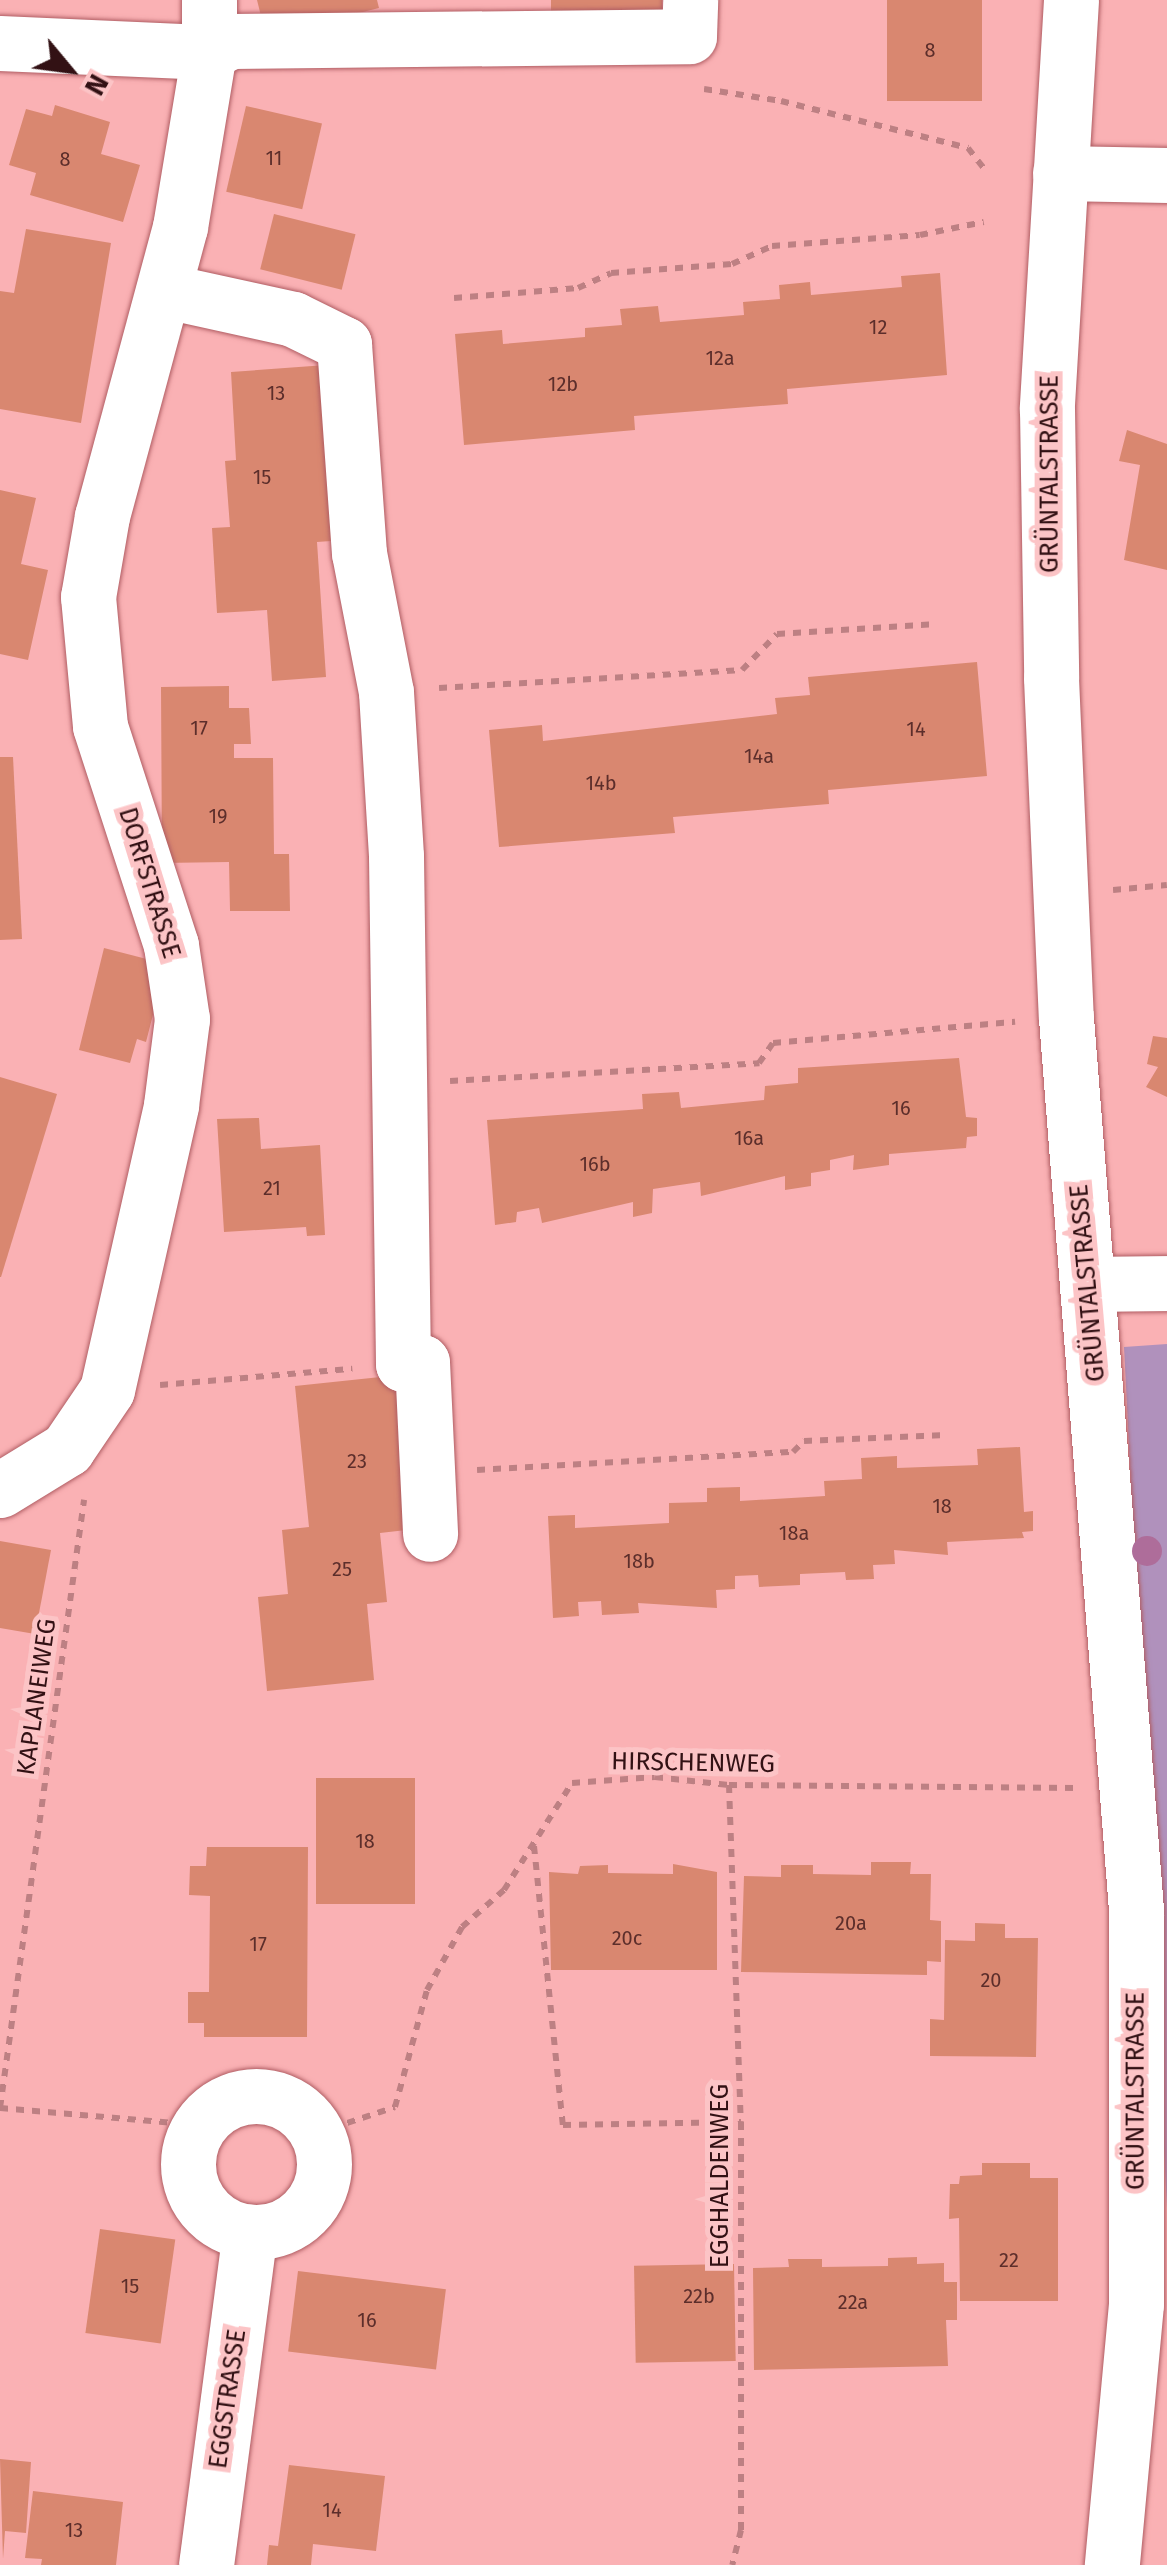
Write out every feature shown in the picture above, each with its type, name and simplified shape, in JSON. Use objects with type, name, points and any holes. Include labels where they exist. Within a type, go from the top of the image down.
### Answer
[{"type":"street","points":[[0,42],[210,26],[231,40],[689,36],[690,0]]},
{"type":"street","name":"GRÜNTALSTRASSE","points":[[1070,0],[1047,409],[1066,1018],[1136,1910],[1136,2304],[1112,2565]]},
{"type":"street","name":"DORFSTRASSE","points":[[0,1490],[67,1449],[107,1390],[172,1105],[182,1019],[172,945],[100,726],[88,597],[102,516],[166,291],[210,26]]},
{"type":"street","points":[[1060,173],[1167,175]]},
{"type":"street","points":[[166,291],[293,319],[344,344],[359,553],[386,692],[396,856],[396,1084],[403,1364],[422,1362],[430,1534]]},
{"type":"street","points":[[1088,1284],[1167,1283]]},
{"type":"street","points":[[250,2096],[286,2102],[316,2133],[323,2173],[316,2196],[284,2226],[250,2232],[226,2226],[194,2194],[190,2144],[200,2124],[222,2104],[250,2096]]},
{"type":"street","name":"EGGSTRASSE","points":[[206,2565],[250,2232]]},
{"type":"path","points":[[454,298],[578,288],[610,273],[732,264],[772,246],[920,235],[984,222]]},
{"type":"path","points":[[386,692],[742,670],[777,634],[936,624]]},
{"type":"path","points":[[396,1084],[759,1064],[774,1043],[1066,1018]]},
{"type":"path","points":[[107,1390],[403,1364]]},
{"type":"path","points":[[428,1473],[793,1452],[804,1441],[946,1435]]},
{"type":"path","name":"KAPLANEIWEG","points":[[0,2108],[86,1488]]},
{"type":"path","name":"HIRSCHENWEG","points":[[316,2133],[395,2106],[428,1990],[462,1927],[504,1890],[572,1783],[655,1777],[729,1785],[1092,1788]]},
{"type":"path","name":"EGGHALDENWEG","points":[[729,1785],[742,2122],[741,2530],[732,2565]]},
{"type":"path","points":[[534,1844],[563,2125],[742,2122]]},
{"type":"path","points":[[0,2108],[200,2124]]},
{"type":"shaded area","points":[[1167,1344],[1167,2208],[1124,1347]]},
{"type":"building","points":[[257,0],[377,0],[379,8],[266,36]]},
{"type":"building","points":[[551,0],[662,0],[662,16],[551,16]]},
{"type":"building","points":[[887,0],[982,0],[982,101],[887,101]]},
{"type":"building","points":[[55,105],[110,122],[101,154],[140,165],[123,222],[30,195],[36,173],[9,165],[26,109],[52,116]]},
{"type":"building","points":[[246,106],[322,124],[302,209],[226,192]]},
{"type":"building","points":[[274,214],[356,234],[342,290],[260,269]]},
{"type":"building","points":[[26,229],[111,243],[81,423],[0,409],[0,291],[14,293]]},
{"type":"building","points":[[940,273],[947,375],[787,389],[788,404],[634,416],[635,430],[464,445],[455,334],[502,330],[503,344],[585,337],[585,328],[622,325],[620,309],[658,306],[660,322],[744,315],[743,302],[780,299],[779,285],[810,282],[811,295],[902,287],[901,276]]},
{"type":"building","points":[[340,364],[331,541],[317,542],[326,677],[272,681],[267,610],[217,613],[212,528],[230,527],[225,461],[236,460],[231,372]]},
{"type":"building","points":[[1127,430],[1167,444],[1167,570],[1124,560],[1140,465],[1119,461]]},
{"type":"building","points":[[0,490],[36,498],[21,564],[48,570],[28,660],[0,654]]},
{"type":"building","points":[[977,662],[987,776],[828,790],[829,804],[673,817],[675,833],[499,847],[489,730],[542,725],[543,741],[777,714],[775,698],[810,695],[808,677]]},
{"type":"building","points":[[229,686],[229,708],[249,708],[251,744],[234,744],[234,758],[273,758],[274,854],[289,854],[290,911],[230,911],[229,862],[162,863],[161,687]]},
{"type":"building","points":[[0,757],[13,757],[22,939],[0,940]]},
{"type":"building","points":[[104,948],[166,964],[146,1042],[137,1039],[130,1063],[79,1050]]},
{"type":"building","points":[[1153,1036],[1167,1038],[1167,1097],[1146,1087],[1158,1067],[1147,1064]]},
{"type":"building","points":[[959,1058],[966,1117],[977,1118],[977,1136],[967,1137],[966,1148],[889,1154],[889,1165],[853,1170],[854,1155],[830,1160],[830,1170],[811,1173],[811,1186],[785,1190],[785,1176],[701,1196],[700,1182],[653,1189],[652,1213],[633,1217],[633,1202],[542,1223],[539,1208],[517,1212],[516,1222],[495,1225],[487,1120],[643,1109],[642,1094],[679,1092],[681,1108],[764,1100],[765,1086],[798,1083],[798,1068]]},
{"type":"building","points":[[0,1077],[57,1094],[1,1277],[0,1277]]},
{"type":"building","points":[[259,1118],[261,1149],[320,1145],[325,1235],[307,1236],[306,1227],[224,1232],[217,1119]]},
{"type":"building","points":[[409,1374],[424,1528],[380,1533],[387,1602],[367,1604],[374,1680],[267,1691],[258,1597],[288,1594],[282,1530],[309,1527],[295,1386]]},
{"type":"building","points":[[1020,1447],[1024,1512],[1033,1511],[1033,1531],[1022,1532],[1024,1538],[947,1542],[948,1555],[894,1550],[895,1564],[873,1565],[874,1579],[846,1580],[845,1572],[800,1574],[800,1585],[759,1587],[758,1575],[735,1576],[735,1589],[716,1590],[717,1608],[638,1603],[639,1613],[602,1615],[601,1601],[578,1602],[579,1616],[553,1618],[548,1516],[575,1515],[575,1528],[669,1523],[669,1503],[707,1502],[707,1488],[740,1487],[740,1501],[825,1496],[824,1481],[862,1479],[861,1458],[897,1456],[897,1468],[978,1465],[977,1449]]},
{"type":"building","points":[[0,1541],[51,1550],[35,1634],[0,1628]]},
{"type":"building","points":[[316,1778],[415,1778],[415,1904],[316,1904]]},
{"type":"building","points":[[207,1847],[308,1847],[307,2037],[204,2037],[204,2023],[188,2023],[188,1992],[209,1992],[210,1896],[189,1895],[190,1866],[206,1866]]},
{"type":"building","points":[[871,1862],[911,1862],[910,1874],[931,1874],[930,1920],[941,1921],[941,1962],[927,1961],[927,1975],[741,1972],[744,1876],[781,1877],[781,1865],[813,1865],[813,1874],[871,1875]]},
{"type":"building","points":[[673,1864],[717,1872],[717,1970],[551,1970],[549,1872],[578,1874],[580,1866],[608,1865],[608,1873],[673,1874]]},
{"type":"building","points":[[975,1923],[1005,1924],[1005,1938],[1038,1938],[1036,2057],[930,2056],[930,2019],[944,2020],[945,1940],[975,1941]]},
{"type":"building","points":[[982,2163],[1030,2163],[1030,2178],[1058,2178],[1058,2301],[960,2301],[959,2218],[949,2219],[950,2184],[959,2184],[960,2176],[982,2175]]},
{"type":"building","points":[[100,2229],[175,2240],[161,2344],[85,2333]]},
{"type":"building","points":[[917,2257],[917,2264],[944,2263],[944,2282],[957,2282],[957,2320],[946,2320],[948,2366],[754,2370],[753,2268],[789,2267],[788,2259],[822,2259],[822,2267],[888,2266],[888,2258]]},
{"type":"building","points":[[734,2264],[736,2361],[636,2363],[634,2266]]},
{"type":"building","points":[[298,2271],[446,2289],[436,2370],[288,2351]]},
{"type":"building","points":[[0,2459],[31,2462],[26,2533],[5,2531],[3,2559]]},
{"type":"building","points":[[289,2465],[385,2476],[376,2551],[313,2544],[311,2565],[267,2565],[269,2545],[278,2546]]},
{"type":"building","points":[[33,2491],[123,2502],[116,2565],[41,2565],[42,2559],[25,2558]]}]
